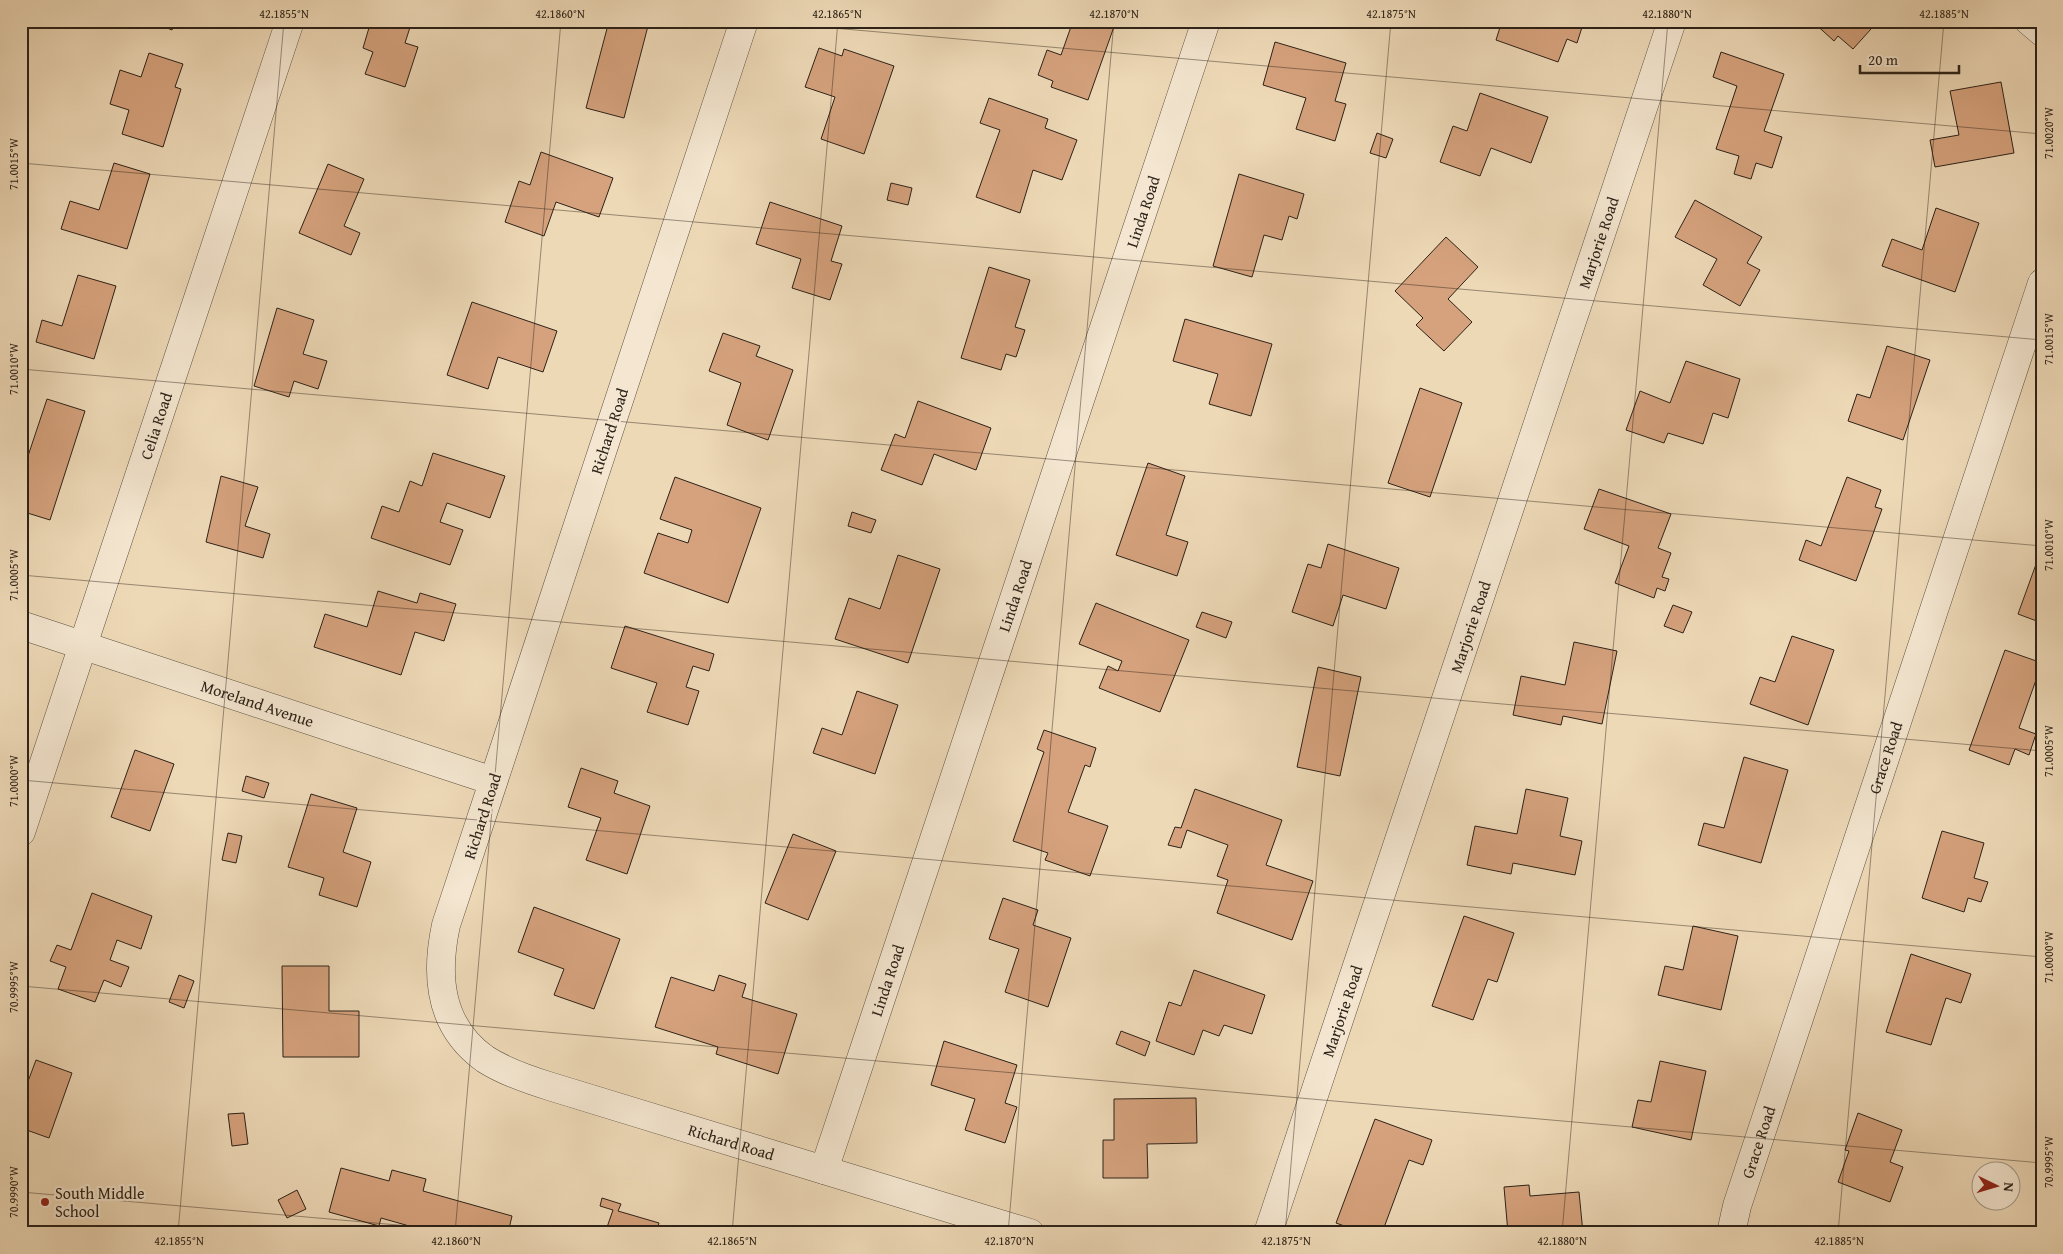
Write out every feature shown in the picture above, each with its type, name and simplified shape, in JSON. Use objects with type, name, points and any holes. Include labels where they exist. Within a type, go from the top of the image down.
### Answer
[{"type":"street","name":"Celia Road","points":[[21,832],[290,21]]},
{"type":"street","name":"Richard Road","points":[[744,21],[446,925],[441,947],[440,973],[447,1009],[456,1028],[468,1044],[486,1059],[529,1080],[1030,1233]]},
{"type":"street","name":"Linda Road","points":[[824,1170],[1206,21]]},
{"type":"street","name":"Marjorie Road","points":[[1268,1233],[1672,21]]},
{"type":"street","points":[[2029,21],[2042,32]]},
{"type":"street","name":"Grace Road","points":[[1731,1233],[1737,1206],[2042,283]]},
{"type":"street","name":"Moreland Avenue","points":[[21,625],[493,781]]},
{"type":"building","points":[[150,21],[176,21],[172,30]]},
{"type":"building","points":[[371,21],[412,21],[405,43],[418,47],[405,87],[365,74],[373,52],[363,48]]},
{"type":"building","points":[[609,21],[631,21],[648,26],[624,118],[586,108]]},
{"type":"building","points":[[1073,21],[1116,21],[1088,100],[1051,87],[1053,81],[1038,75],[1047,50],[1061,55]]},
{"type":"building","points":[[1377,21],[1402,21],[1400,28]]},
{"type":"building","points":[[1502,21],[1584,21],[1577,43],[1567,39],[1558,62],[1496,40]]},
{"type":"building","points":[[1812,21],[1862,21],[1871,29],[1853,49],[1838,36],[1834,41]]},
{"type":"building","points":[[1275,42],[1346,63],[1335,101],[1346,104],[1335,141],[1296,129],[1306,98],[1263,85]]},
{"type":"building","points":[[819,48],[842,56],[844,49],[894,66],[864,154],[821,139],[835,97],[805,87]]},
{"type":"building","points":[[1721,52],[1784,74],[1764,131],[1782,137],[1772,168],[1756,163],[1751,179],[1734,174],[1739,156],[1716,149],[1737,86],[1713,77]]},
{"type":"building","points":[[149,53],[183,64],[175,87],[181,89],[163,147],[122,134],[129,110],[110,104],[120,70],[141,77]]},
{"type":"building","points":[[2001,82],[2014,153],[1935,167],[1930,140],[1959,135],[1950,91]]},
{"type":"building","points":[[1480,93],[1548,117],[1531,163],[1491,148],[1480,176],[1440,162],[1453,126],[1467,131]]},
{"type":"building","points":[[989,98],[1048,119],[1045,128],[1077,140],[1062,180],[1033,170],[1020,213],[976,197],[1000,130],[980,123]]},
{"type":"building","points":[[1377,133],[1393,139],[1386,158],[1370,153]]},
{"type":"building","points":[[541,152],[613,178],[599,217],[556,202],[544,236],[505,222],[519,181],[530,185]]},
{"type":"building","points":[[114,163],[150,174],[127,249],[61,229],[70,201],[99,210]]},
{"type":"building","points":[[328,164],[364,179],[344,226],[360,233],[351,255],[299,233]]},
{"type":"building","points":[[1239,174],[1304,194],[1297,219],[1289,216],[1282,240],[1264,235],[1252,277],[1213,266]]},
{"type":"building","points":[[891,183],[912,188],[908,205],[887,200]]},
{"type":"building","points":[[1695,200],[1762,237],[1747,263],[1760,270],[1740,306],[1703,285],[1717,259],[1675,237]]},
{"type":"building","points":[[770,202],[842,226],[831,261],[842,264],[830,300],[792,288],[801,259],[756,244]]},
{"type":"building","points":[[1936,208],[1979,223],[1955,292],[1882,266],[1892,239],[1922,250]]},
{"type":"building","points":[[1446,237],[1478,267],[1448,299],[1472,322],[1444,351],[1416,325],[1423,318],[1395,291]]},
{"type":"building","points":[[989,267],[1030,280],[1015,327],[1025,330],[1016,357],[1006,354],[1001,370],[961,358]]},
{"type":"building","points":[[78,275],[116,286],[94,359],[36,342],[42,320],[62,326]]},
{"type":"building","points":[[472,302],[557,331],[543,372],[498,357],[488,389],[447,375]]},
{"type":"building","points":[[277,308],[314,320],[303,354],[327,361],[318,389],[294,381],[289,397],[254,386]]},
{"type":"building","points":[[1185,319],[1272,344],[1251,416],[1209,404],[1218,374],[1173,361]]},
{"type":"building","points":[[723,333],[760,346],[756,356],[793,370],[768,440],[727,425],[741,383],[709,371]]},
{"type":"building","points":[[1887,346],[1930,360],[1903,440],[1848,421],[1857,394],[1870,398]]},
{"type":"building","points":[[1686,361],[1740,379],[1728,418],[1713,413],[1703,444],[1668,433],[1664,443],[1626,430],[1640,391],[1670,403]]},
{"type":"building","points":[[1420,388],[1462,403],[1430,497],[1388,483]]},
{"type":"building","points":[[47,399],[85,411],[50,520],[21,511],[21,464],[25,465]]},
{"type":"building","points":[[918,401],[991,428],[976,470],[934,454],[922,485],[881,470],[895,434],[905,438]]},
{"type":"building","points":[[433,453],[505,476],[490,518],[447,503],[440,522],[463,530],[450,565],[371,538],[382,506],[399,512],[410,481],[422,486]]},
{"type":"building","points":[[1148,463],[1185,476],[1166,535],[1188,542],[1177,576],[1116,555]]},
{"type":"building","points":[[221,476],[258,487],[245,526],[270,534],[263,558],[206,542]]},
{"type":"building","points":[[675,477],[761,508],[728,603],[644,573],[658,533],[688,543],[692,530],[660,519]]},
{"type":"building","points":[[1847,477],[1881,490],[1875,507],[1882,509],[1856,581],[1799,560],[1806,540],[1821,546]]},
{"type":"building","points":[[1599,489],[1671,514],[1658,548],[1671,553],[1662,577],[1669,579],[1665,591],[1657,588],[1654,598],[1615,583],[1629,546],[1584,529]]},
{"type":"building","points":[[852,512],[876,520],[871,533],[848,526]]},
{"type":"building","points":[[1328,544],[1399,568],[1386,609],[1343,595],[1333,626],[1292,612],[1308,564],[1321,568]]},
{"type":"building","points":[[898,555],[940,569],[908,663],[835,639],[849,598],[880,609]]},
{"type":"building","points":[[2039,556],[2042,557],[2042,623],[2018,614]]},
{"type":"building","points":[[378,591],[417,603],[420,593],[456,604],[444,641],[415,632],[401,675],[314,647],[325,614],[367,627]]},
{"type":"building","points":[[1096,603],[1189,640],[1160,712],[1099,688],[1108,666],[1118,671],[1122,661],[1079,644]]},
{"type":"building","points":[[1673,605],[1692,612],[1683,633],[1664,626]]},
{"type":"building","points":[[1202,612],[1232,622],[1226,638],[1196,627]]},
{"type":"building","points":[[625,626],[714,654],[709,671],[693,666],[686,687],[699,691],[688,725],[647,712],[657,683],[611,668]]},
{"type":"building","points":[[1792,636],[1834,650],[1808,725],[1750,704],[1760,677],[1775,682]]},
{"type":"building","points":[[1574,642],[1617,651],[1602,724],[1563,716],[1561,725],[1513,715],[1521,676],[1565,685]]},
{"type":"building","points":[[2005,650],[2042,663],[2019,728],[2036,734],[2029,755],[2015,749],[2009,765],[1969,750]]},
{"type":"building","points":[[1318,667],[1361,677],[1340,776],[1297,767]]},
{"type":"building","points":[[857,691],[898,705],[875,774],[813,753],[822,728],[842,735]]},
{"type":"building","points":[[1044,730],[1096,748],[1090,767],[1085,765],[1068,812],[1108,826],[1090,876],[1045,860],[1048,853],[1013,841],[1044,752],[1037,749]]},
{"type":"building","points":[[135,750],[174,764],[150,831],[111,817]]},
{"type":"building","points":[[1744,757],[1788,770],[1761,863],[1698,845],[1704,823],[1724,828]]},
{"type":"building","points":[[581,768],[618,781],[614,793],[650,806],[627,874],[586,860],[601,818],[568,807]]},
{"type":"building","points":[[246,776],[269,783],[264,798],[242,791]]},
{"type":"building","points":[[1195,789],[1282,820],[1266,865],[1313,881],[1292,940],[1217,913],[1228,880],[1217,876],[1228,845],[1187,830],[1181,848],[1168,845],[1175,827],[1181,828]]},
{"type":"building","points":[[1526,789],[1568,798],[1560,836],[1582,841],[1575,875],[1513,863],[1511,874],[1467,865],[1475,826],[1517,834]]},
{"type":"building","points":[[311,794],[357,808],[343,852],[371,862],[357,907],[319,895],[324,878],[288,867]]},
{"type":"building","points":[[1942,831],[1984,843],[1974,878],[1988,882],[1981,902],[1968,898],[1964,912],[1922,898]]},
{"type":"building","points":[[228,833],[242,836],[236,863],[222,860]]},
{"type":"building","points":[[793,834],[836,851],[808,920],[765,903]]},
{"type":"building","points":[[92,893],[152,916],[141,949],[117,940],[110,960],[129,967],[121,987],[104,980],[95,1002],[58,989],[66,967],[50,961],[57,945],[71,950]]},
{"type":"building","points":[[1003,898],[1038,910],[1033,925],[1071,938],[1048,1007],[1005,992],[1019,949],[989,939]]},
{"type":"building","points":[[534,907],[620,939],[594,1009],[554,995],[564,969],[518,952]]},
{"type":"building","points":[[1464,916],[1514,933],[1497,982],[1488,979],[1473,1020],[1432,1006]]},
{"type":"building","points":[[1693,926],[1738,936],[1721,1010],[1658,995],[1665,966],[1683,970]]},
{"type":"building","points":[[1911,954],[1971,974],[1961,1003],[1946,998],[1931,1045],[1886,1032]]},
{"type":"building","points":[[282,966],[329,966],[329,1011],[359,1011],[359,1057],[283,1057]]},
{"type":"building","points":[[1194,970],[1265,995],[1252,1034],[1224,1025],[1219,1036],[1203,1030],[1194,1055],[1156,1041],[1169,1002],[1181,1006]]},
{"type":"building","points":[[179,975],[194,981],[184,1008],[169,1002]]},
{"type":"building","points":[[719,975],[746,984],[742,997],[797,1014],[778,1074],[716,1054],[718,1047],[655,1027],[671,977],[714,991]]},
{"type":"building","points":[[1121,1031],[1150,1042],[1145,1056],[1116,1044]]},
{"type":"building","points":[[944,1041],[1017,1065],[1005,1103],[1017,1107],[1005,1143],[965,1130],[975,1099],[931,1085]]},
{"type":"building","points":[[36,1060],[72,1073],[49,1138],[21,1128],[21,1100]]},
{"type":"building","points":[[1660,1061],[1706,1071],[1691,1140],[1632,1127],[1638,1100],[1651,1102]]},
{"type":"building","points":[[1196,1098],[1197,1143],[1147,1144],[1148,1178],[1103,1178],[1103,1140],[1114,1140],[1114,1099]]},
{"type":"building","points":[[244,1113],[248,1144],[232,1146],[228,1114]]},
{"type":"building","points":[[1858,1113],[1902,1130],[1890,1162],[1903,1167],[1890,1202],[1838,1182],[1849,1151],[1845,1150]]},
{"type":"building","points":[[1375,1119],[1432,1140],[1423,1165],[1409,1160],[1382,1233],[1364,1233],[1336,1223]]},
{"type":"building","points":[[341,1168],[389,1181],[392,1170],[426,1179],[423,1191],[512,1216],[508,1233],[434,1233],[381,1218],[379,1226],[329,1212]]},
{"type":"building","points":[[1529,1185],[1530,1196],[1579,1192],[1583,1233],[1508,1233],[1504,1187]]},
{"type":"building","points":[[297,1190],[306,1209],[287,1218],[278,1200]]},
{"type":"building","points":[[602,1198],[621,1204],[618,1211],[659,1223],[656,1233],[605,1233],[613,1210],[600,1206]]},
{"type":"building","points":[[557,1226],[581,1233],[555,1233]]},
{"type":"place","name":"South Middle School","points":[[45,1202]]}]
